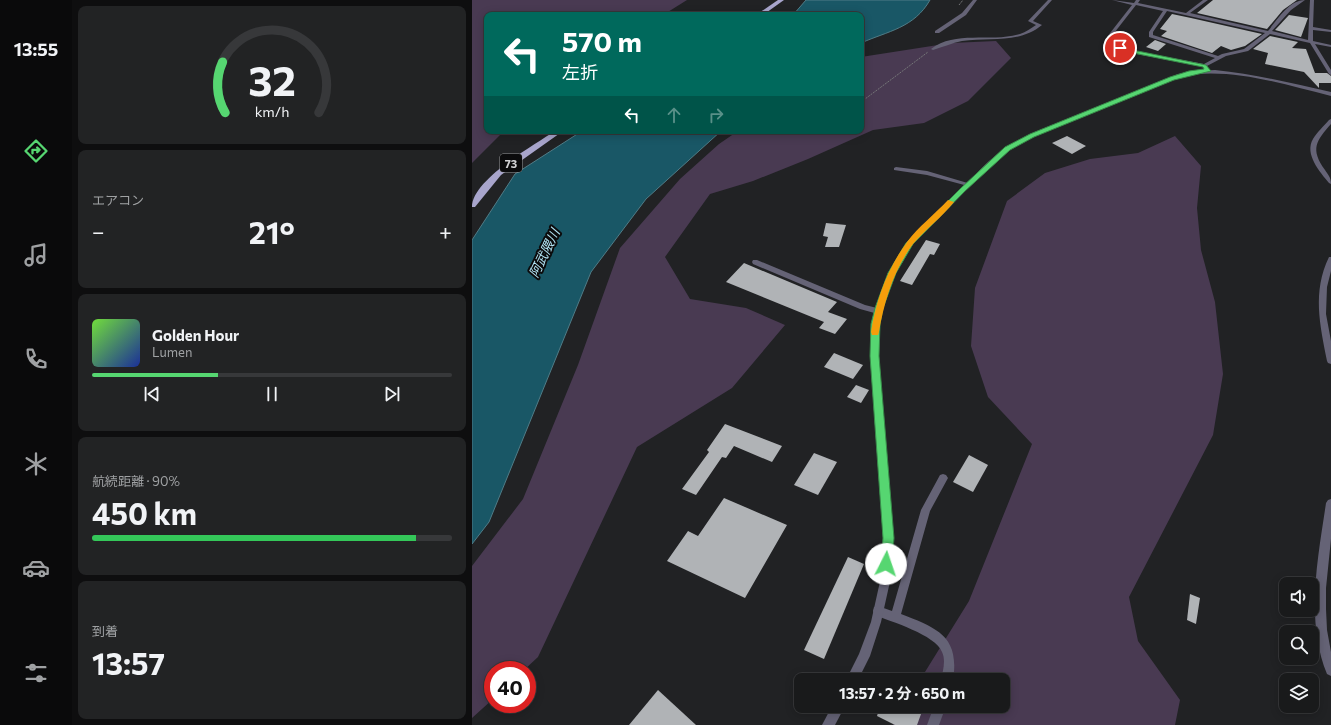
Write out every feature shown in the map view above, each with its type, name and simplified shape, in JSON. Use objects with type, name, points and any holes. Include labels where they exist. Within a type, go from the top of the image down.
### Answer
[{"type":"main road","points":[[763,12],[781,0]]},
{"type":"main road","name":"73","points":[[472,205],[498,173],[556,134]]},
{"type":"street","points":[[937,32],[964,14],[975,0]]},
{"type":"street","points":[[933,49],[943,43],[956,40],[1019,36],[1040,25],[1030,21],[1050,0]]},
{"type":"street","points":[[1114,0],[1136,2],[1166,10],[1331,46]]},
{"type":"street","points":[[1187,14],[1206,0]]},
{"type":"street","points":[[856,673],[864,656],[878,611],[886,577],[888,538],[874,356],[875,324],[878,311],[892,273],[910,243],[1000,154],[1022,140],[1172,78],[1206,68],[1218,58],[1246,50],[1268,32],[1289,9],[1303,0]]},
{"type":"street","points":[[1312,0],[1311,41],[1331,74]]},
{"type":"street","points":[[1136,2],[1110,37],[1114,45],[1128,51],[1331,94]]},
{"type":"street","points":[[1166,10],[1151,32],[1151,36],[1218,58]]},
{"type":"street","points":[[1311,28],[1331,31]]},
{"type":"street","points":[[1331,121],[1314,141],[1312,150],[1331,182]]},
{"type":"street","points":[[896,169],[927,173],[968,184]]},
{"type":"street","points":[[1331,259],[1323,287],[1322,314],[1331,361]]},
{"type":"street","points":[[755,262],[863,307],[878,311]]},
{"type":"street","points":[[895,618],[926,510],[943,478]]},
{"type":"street","points":[[1331,503],[1321,597],[1321,637],[1331,670]]},
{"type":"street","points":[[878,611],[932,634],[945,645],[949,657],[948,673]]},
{"type":"street","points":[[828,725],[835,713]]},
{"type":"street","points":[[933,725],[937,713]]},
{"type":"path","points":[[864,100],[933,49]]},
{"type":"shaded area","points":[[472,0],[687,0],[668,12],[484,12],[484,134],[501,134],[472,163]]},
{"type":"shaded area","points":[[996,41],[1011,58],[968,101],[924,123],[873,130],[808,159],[753,181],[710,194],[665,257],[690,299],[746,308],[785,325],[732,388],[637,447],[538,657],[534,661],[484,661],[484,707],[472,718],[472,566],[523,499],[578,365],[620,248],[680,179],[719,144],[734,134],[864,134],[864,57],[951,43]]},
{"type":"shaded area","points":[[1175,136],[1201,166],[1197,208],[1201,250],[1215,302],[1223,374],[1213,435],[1129,597],[1138,641],[1180,700],[1175,725],[893,725],[900,713],[1010,713],[1010,673],[924,673],[969,601],[1032,444],[988,397],[971,346],[975,288],[1007,201],[1045,173],[1090,159],[1138,153]]},
{"type":"water","points":[[806,0],[930,0],[924,9],[908,23],[900,28],[864,42],[864,12],[796,12]]},
{"type":"water","name":"阿武隈川","points":[[577,134],[718,134],[646,199],[591,272],[489,522],[472,544],[472,240],[515,174]]},
{"type":"building","points":[[1213,0],[1297,0],[1283,10],[1267,29],[1197,13]]},
{"type":"building","points":[[1172,14],[1262,34],[1245,46],[1231,50],[1221,46],[1212,53],[1161,36],[1167,31],[1160,29]]},
{"type":"building","points":[[1289,15],[1308,18],[1301,37],[1275,30]]},
{"type":"building","points":[[1270,36],[1298,42],[1292,48],[1306,49],[1315,73],[1327,73],[1331,76],[1331,83],[1319,83],[1319,88],[1304,72],[1265,64],[1268,53],[1253,49]]},
{"type":"building","points":[[1155,40],[1166,44],[1158,51],[1146,47]]},
{"type":"building","points":[[1067,136],[1086,146],[1072,154],[1052,143]]},
{"type":"building","points":[[826,223],[846,225],[839,247],[825,247],[828,237],[823,236]]},
{"type":"building","points":[[926,240],[940,244],[934,255],[930,254],[912,285],[900,281]]},
{"type":"building","points":[[744,263],[837,302],[828,312],[847,319],[835,334],[819,328],[824,322],[726,282]]},
{"type":"building","points":[[834,353],[863,365],[853,379],[824,367]]},
{"type":"building","points":[[856,385],[869,390],[861,403],[847,397]]},
{"type":"building","points":[[725,424],[782,446],[772,462],[734,446],[726,458],[722,457],[696,495],[682,489],[709,452],[707,450]]},
{"type":"building","points":[[814,453],[837,462],[818,495],[794,485]]},
{"type":"building","points":[[969,455],[988,465],[973,492],[953,482]]},
{"type":"building","points":[[724,498],[787,525],[745,598],[667,561],[688,531],[698,536]]},
{"type":"building","points":[[848,557],[864,564],[824,659],[804,650]]},
{"type":"building","points":[[1190,594],[1200,598],[1196,624],[1187,620]]},
{"type":"building","points":[[658,690],[696,725],[629,725]]},
{"type":"building","points":[[878,713],[921,713],[917,725],[895,725],[877,716]]},
{"type":"slow traffic","points":[[875,332],[875,324],[879,308],[892,273],[910,243],[950,202]]},
{"type":"route","points":[[886,564],[888,538],[874,356],[875,324],[879,308],[892,273],[910,243],[963,189],[1007,148],[1032,135],[1172,78],[1189,73],[1208,71],[1204,66],[1128,51],[1120,48]]}]
